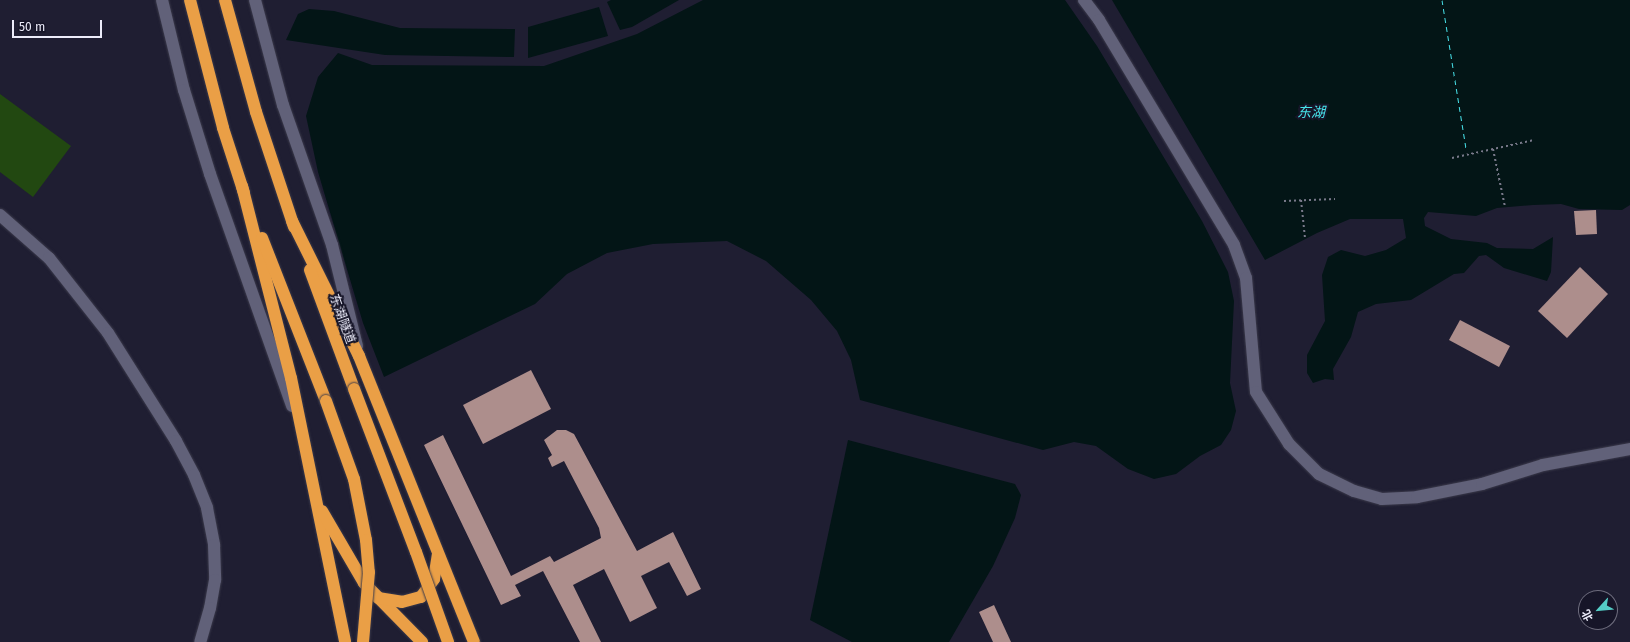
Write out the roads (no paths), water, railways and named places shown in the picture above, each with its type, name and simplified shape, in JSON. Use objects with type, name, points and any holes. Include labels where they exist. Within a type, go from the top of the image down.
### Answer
[{"type":"highway","points":[[190,0],[205,61],[242,186],[285,355],[345,642]]},
{"type":"highway","name":"东湖隧道","points":[[225,0],[256,112],[292,221],[416,552],[448,642]]},
{"type":"highway","points":[[242,186],[326,401],[354,479],[366,540],[368,572],[363,642]]},
{"type":"highway","points":[[292,221],[359,356],[474,642]]},
{"type":"highway","points":[[315,500],[352,566],[377,597],[422,642]]},
{"type":"highway","points":[[377,597],[402,602],[421,596],[434,579],[438,551]]},
{"type":"street","points":[[162,0],[184,90],[210,174],[303,440]]},
{"type":"street","points":[[255,0],[283,105],[332,245],[359,356]]},
{"type":"street","points":[[1084,0],[1099,20],[1234,245],[1246,278],[1256,392],[1289,444],[1319,474],[1354,491],[1382,499],[1416,497],[1482,484],[1543,465],[1630,449]]},
{"type":"street","points":[[0,215],[49,258],[108,333],[176,441],[194,475],[207,508],[214,545],[214,587],[200,642]]},
{"type":"water","points":[[611,0],[679,0],[632,27],[620,30],[607,2]]},
{"type":"water","points":[[703,0],[1065,0],[1097,46],[1202,221],[1228,272],[1234,301],[1230,383],[1236,411],[1231,430],[1221,445],[1200,456],[1176,474],[1154,479],[1128,469],[1096,446],[1074,442],[1043,450],[860,400],[851,360],[837,331],[811,300],[766,261],[727,241],[653,244],[607,253],[567,274],[535,304],[384,377],[363,323],[318,172],[306,116],[318,77],[338,53],[372,65],[544,66],[637,34]]},
{"type":"water","name":"东湖","points":[[1112,0],[1630,0],[1630,205],[1622,210],[1579,209],[1561,204],[1533,205],[1497,208],[1476,216],[1428,212],[1424,218],[1425,226],[1451,239],[1487,243],[1497,248],[1533,249],[1553,237],[1551,272],[1547,281],[1504,268],[1486,255],[1479,256],[1464,273],[1454,274],[1411,300],[1376,304],[1358,312],[1351,337],[1333,369],[1334,380],[1325,379],[1313,383],[1307,373],[1307,355],[1325,321],[1322,275],[1328,257],[1341,250],[1365,256],[1386,250],[1406,238],[1403,219],[1350,219],[1317,233],[1265,260]]},
{"type":"water","points":[[599,7],[608,36],[528,58],[528,27]]},
{"type":"water","points":[[309,9],[334,11],[400,28],[515,29],[514,57],[385,55],[286,40],[298,14]]},
{"type":"water","points":[[848,440],[1015,484],[1021,495],[1015,518],[993,566],[949,642],[852,642],[810,620]]}]
